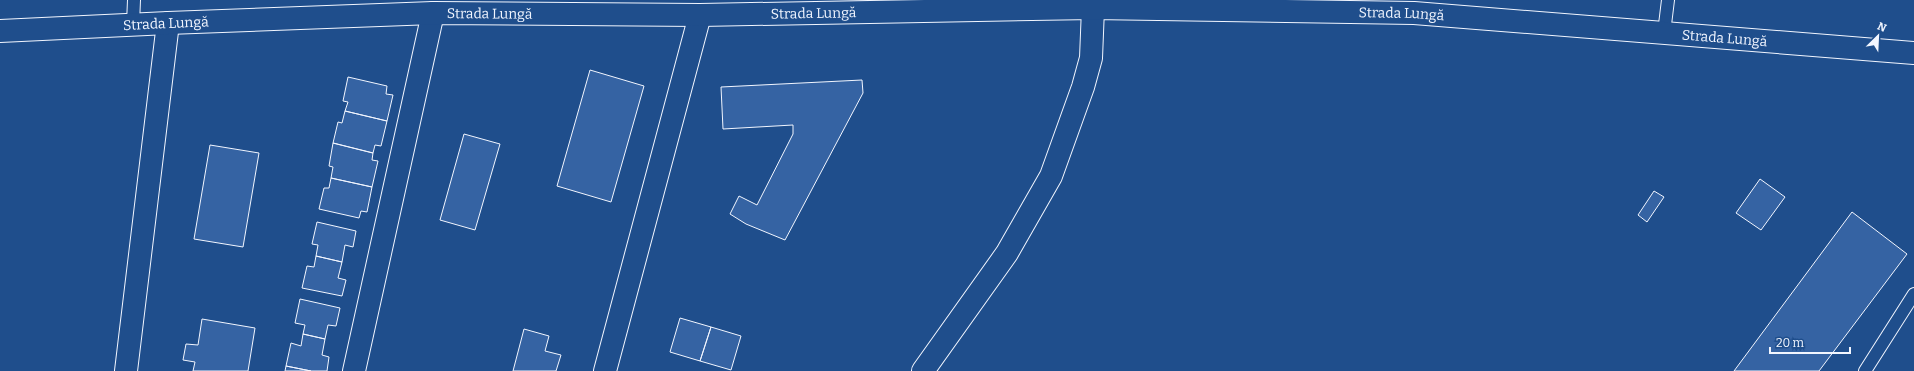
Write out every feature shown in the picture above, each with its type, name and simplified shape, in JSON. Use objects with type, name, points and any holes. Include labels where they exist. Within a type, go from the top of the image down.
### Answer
[{"type":"main road","name":"Strada Lungă","points":[[0,31],[133,24],[433,13],[700,15],[1093,8],[1172,4],[1414,13],[1914,53]]},
{"type":"main road","points":[[923,371],[1007,253],[1051,176],[1083,87],[1089,65],[1093,8]]},
{"type":"main road","points":[[354,371],[433,13]]},
{"type":"main road","points":[[605,371],[700,15]]},
{"type":"main road","points":[[126,371],[168,23]]},
{"type":"lane","points":[[133,24],[134,0]]},
{"type":"lane","points":[[1664,33],[1668,0]]},
{"type":"lane","points":[[1865,371],[1914,294]]},
{"type":"building","points":[[590,70],[644,86],[611,202],[557,186]]},
{"type":"building","points":[[348,77],[387,86],[386,94],[393,95],[387,121],[345,111],[348,102],[343,101]]},
{"type":"building","points":[[862,80],[863,93],[785,240],[746,224],[730,214],[739,196],[757,205],[793,134],[793,125],[723,129],[721,87]]},
{"type":"building","points":[[345,111],[387,121],[381,146],[375,145],[373,153],[333,143],[338,122],[342,123]]},
{"type":"building","points":[[464,134],[500,144],[475,230],[440,220]]},
{"type":"building","points":[[333,143],[373,153],[372,160],[378,161],[372,187],[331,178],[333,167],[329,166]]},
{"type":"building","points":[[210,145],[259,153],[243,247],[194,239]]},
{"type":"building","points":[[331,178],[372,187],[367,212],[361,211],[359,218],[319,209],[324,188],[329,188]]},
{"type":"building","points":[[1760,179],[1785,197],[1761,230],[1736,213]]},
{"type":"building","points":[[1654,191],[1664,197],[1647,222],[1638,215]]},
{"type":"building","points":[[1852,212],[1907,254],[1819,371],[1734,371]]},
{"type":"building","points":[[317,222],[356,231],[353,247],[345,245],[342,262],[316,256],[318,245],[312,244]]},
{"type":"building","points":[[316,256],[342,262],[338,278],[346,280],[342,296],[302,288],[307,266],[314,267]]},
{"type":"building","points":[[300,299],[340,308],[336,326],[328,325],[325,339],[303,334],[305,325],[295,323]]},
{"type":"building","points":[[680,318],[711,327],[700,361],[670,352]]},
{"type":"building","points":[[202,319],[255,328],[248,371],[193,371],[195,362],[183,360],[186,344],[198,345]]},
{"type":"building","points":[[711,327],[741,336],[731,370],[700,361]]},
{"type":"building","points":[[524,329],[549,336],[545,351],[561,355],[556,371],[513,371]]},
{"type":"building","points":[[303,334],[325,339],[322,355],[329,357],[327,371],[311,371],[286,366],[291,343],[301,346]]},
{"type":"building","points":[[286,366],[311,371],[285,371]]}]
